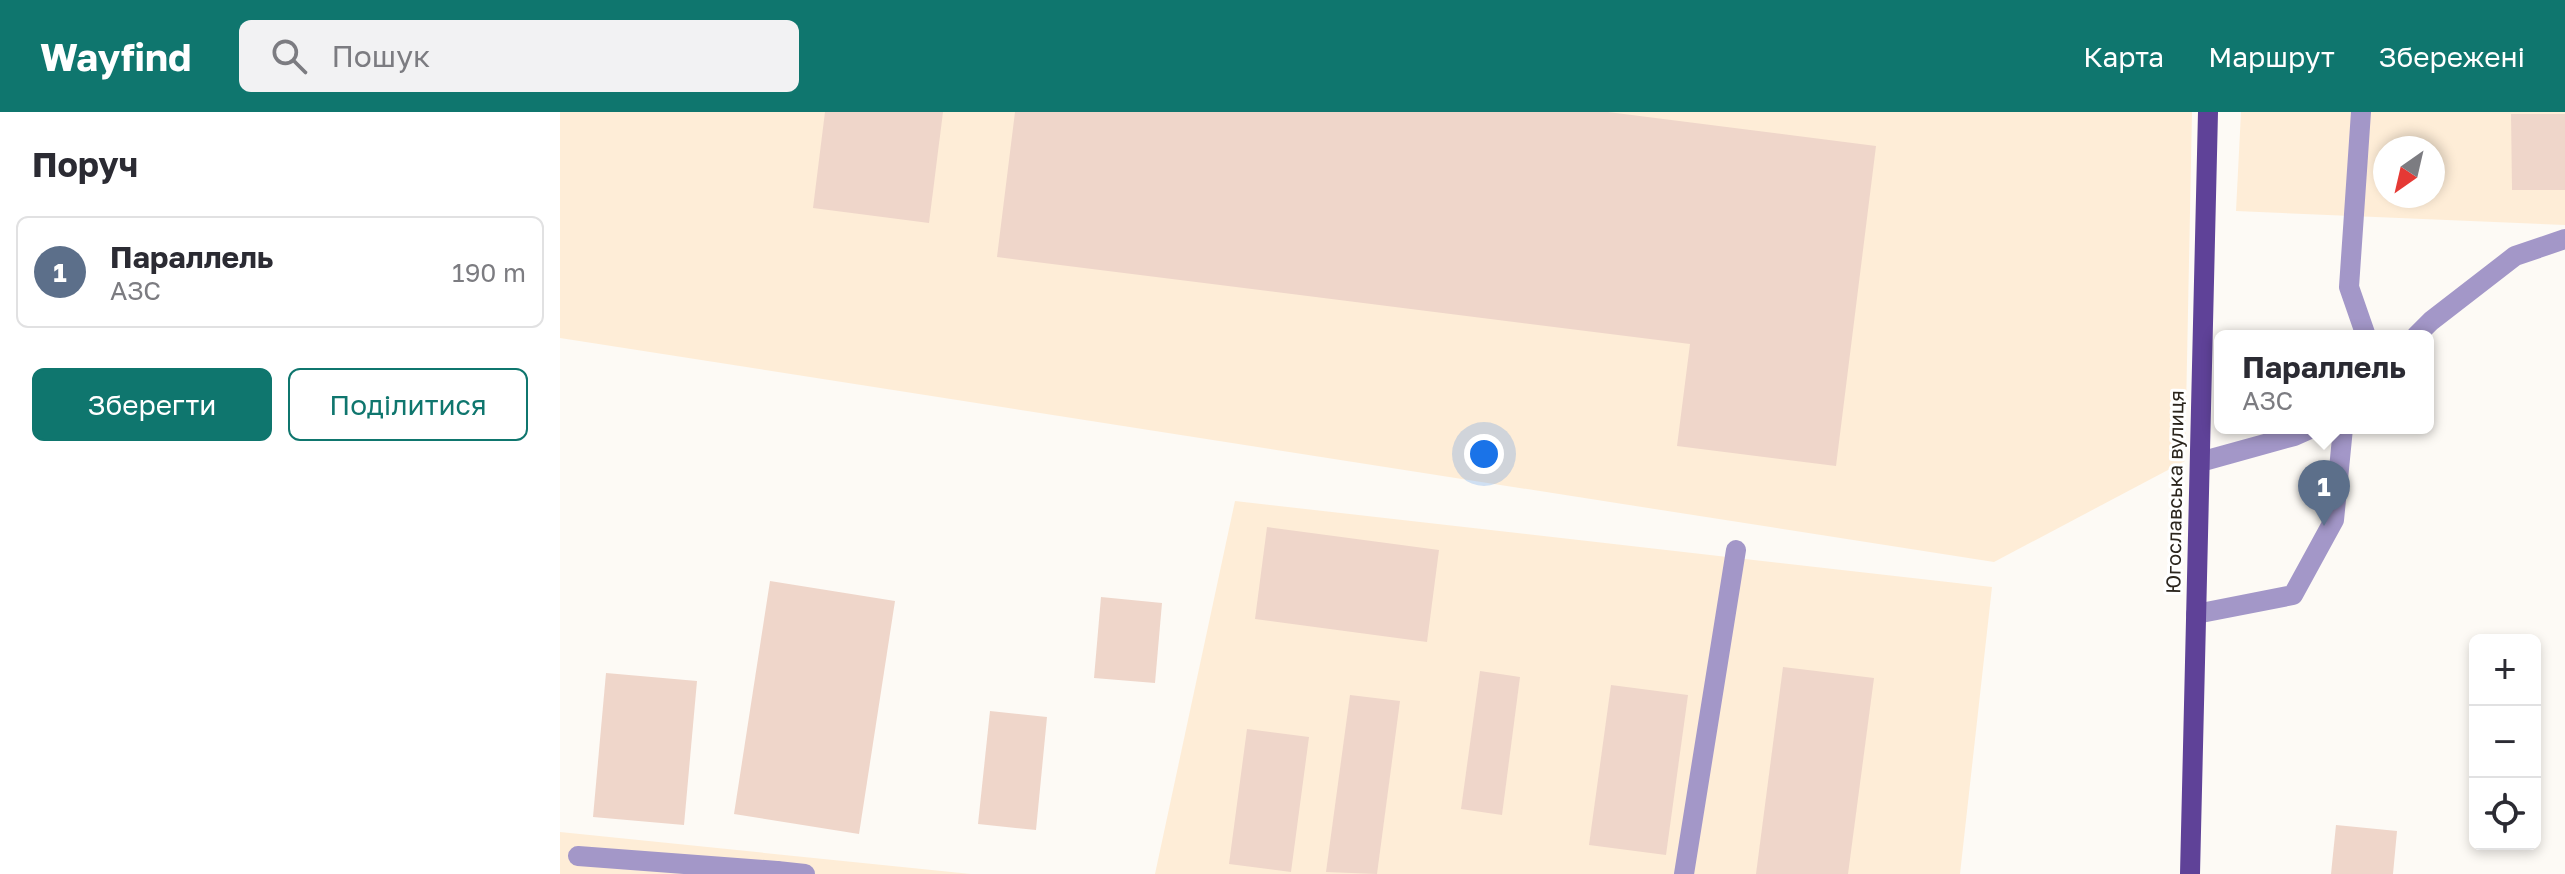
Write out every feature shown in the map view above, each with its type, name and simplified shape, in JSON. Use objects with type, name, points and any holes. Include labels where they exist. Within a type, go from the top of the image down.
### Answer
[{"type":"main road","name":"Югославська вулиця","points":[[2190,874],[2208,112]]},
{"type":"street","points":[[2361,112],[2349,287],[2364,330]]},
{"type":"street","points":[[2422,330],[2515,256],[2565,239]]},
{"type":"street","points":[[2200,462],[2298,434]]},
{"type":"street","points":[[2196,614],[2293,595],[2334,520],[2342,434]]},
{"type":"street","points":[[1684,874],[1736,550]]},
{"type":"street","points":[[578,856],[805,874]]},
{"type":"shaded area","points":[[560,112],[2192,112],[2185,461],[1994,562],[560,338]]},
{"type":"shaded area","points":[[2241,112],[2565,112],[2565,225],[2236,211]]},
{"type":"shaded area","points":[[1235,501],[1992,587],[1960,874],[1155,874]]},
{"type":"shaded area","points":[[560,832],[971,874],[560,874]]},
{"type":"building","points":[[825,112],[943,112],[929,223],[813,208]]},
{"type":"building","points":[[1015,112],[1608,112],[1876,146],[1836,466],[1677,446],[1690,344],[997,257]]},
{"type":"building","points":[[2511,114],[2565,114],[2565,190],[2512,190]]},
{"type":"building","points":[[1267,527],[1439,550],[1427,642],[1255,619]]},
{"type":"building","points":[[770,581],[895,601],[859,834],[734,814]]},
{"type":"building","points":[[1101,597],[1162,603],[1155,683],[1094,678]]},
{"type":"building","points":[[1783,667],[1874,678],[1848,874],[1756,874]]},
{"type":"building","points":[[1480,671],[1520,677],[1502,815],[1461,809]]},
{"type":"building","points":[[606,673],[697,681],[684,825],[593,817]]},
{"type":"building","points":[[1611,685],[1688,695],[1666,855],[1589,845]]},
{"type":"building","points":[[1350,695],[1400,701],[1377,874],[1326,872]]},
{"type":"building","points":[[990,711],[1047,717],[1036,830],[978,824]]},
{"type":"building","points":[[1247,729],[1309,737],[1291,872],[1229,864]]},
{"type":"building","points":[[2336,825],[2397,831],[2393,874],[2331,874]]},
{"type":"place","name":"Параллель","points":[[2324,526]]}]
